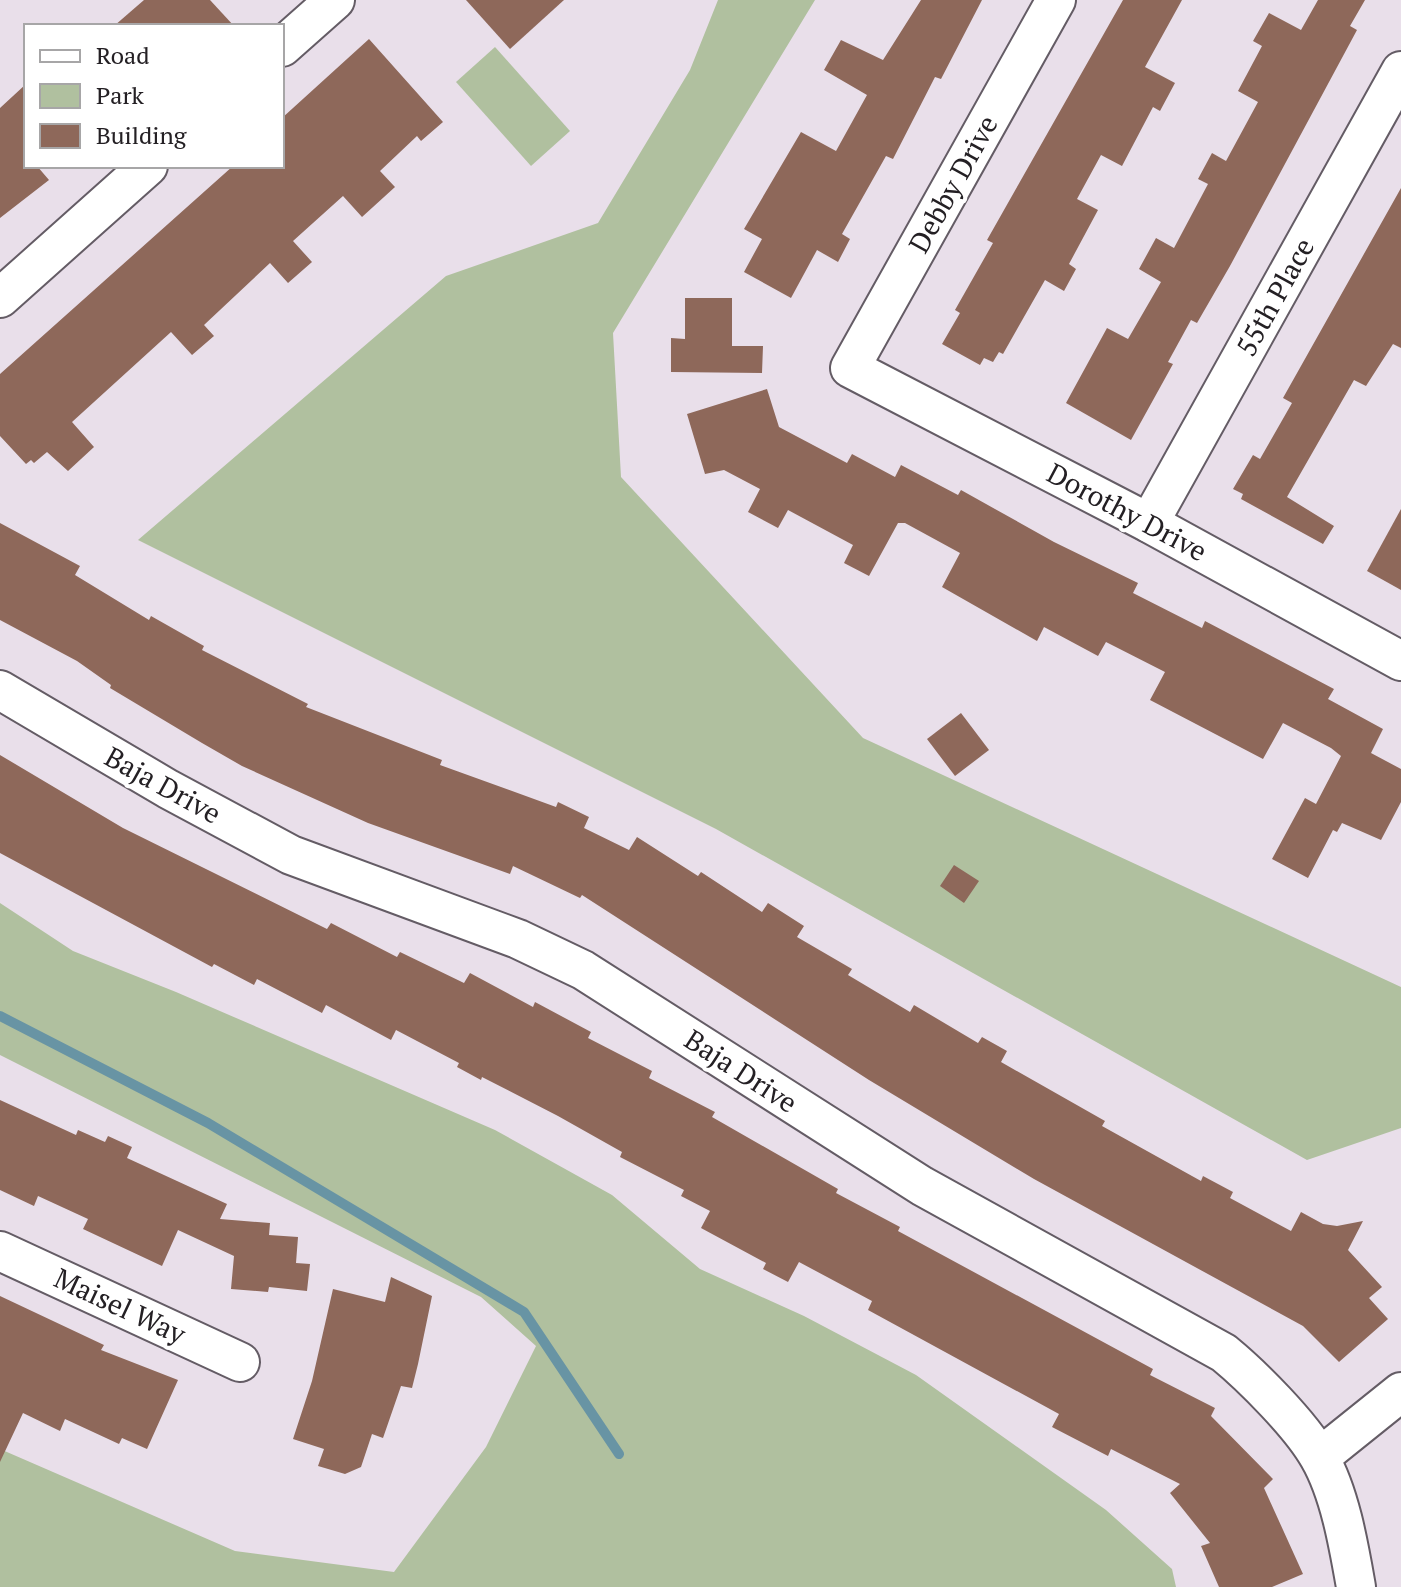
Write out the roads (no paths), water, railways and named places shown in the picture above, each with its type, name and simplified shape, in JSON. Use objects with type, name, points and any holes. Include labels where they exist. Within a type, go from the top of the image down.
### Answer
[{"type":"street","points":[[284,45],[335,0]]},
{"type":"street","name":"Debby Drive","points":[[850,368],[1056,0]]},
{"type":"street","name":"55th Place","points":[[1149,523],[1401,71]]},
{"type":"street","points":[[0,298],[146,168]]},
{"type":"street","name":"Dorothy Drive","points":[[850,368],[1149,523],[1401,661]]},
{"type":"street","name":"Baja Drive","points":[[0,690],[168,789],[291,855],[518,939],[583,970],[922,1186],[1224,1353],[1251,1374],[1320,1457],[1346,1531],[1356,1587]]},
{"type":"street","name":"Maisel Way","points":[[0,1251],[240,1362]]},
{"type":"street","points":[[1320,1457],[1401,1392]]},
{"type":"waterway","points":[[0,1016],[208,1123],[524,1312],[619,1454]]}]
